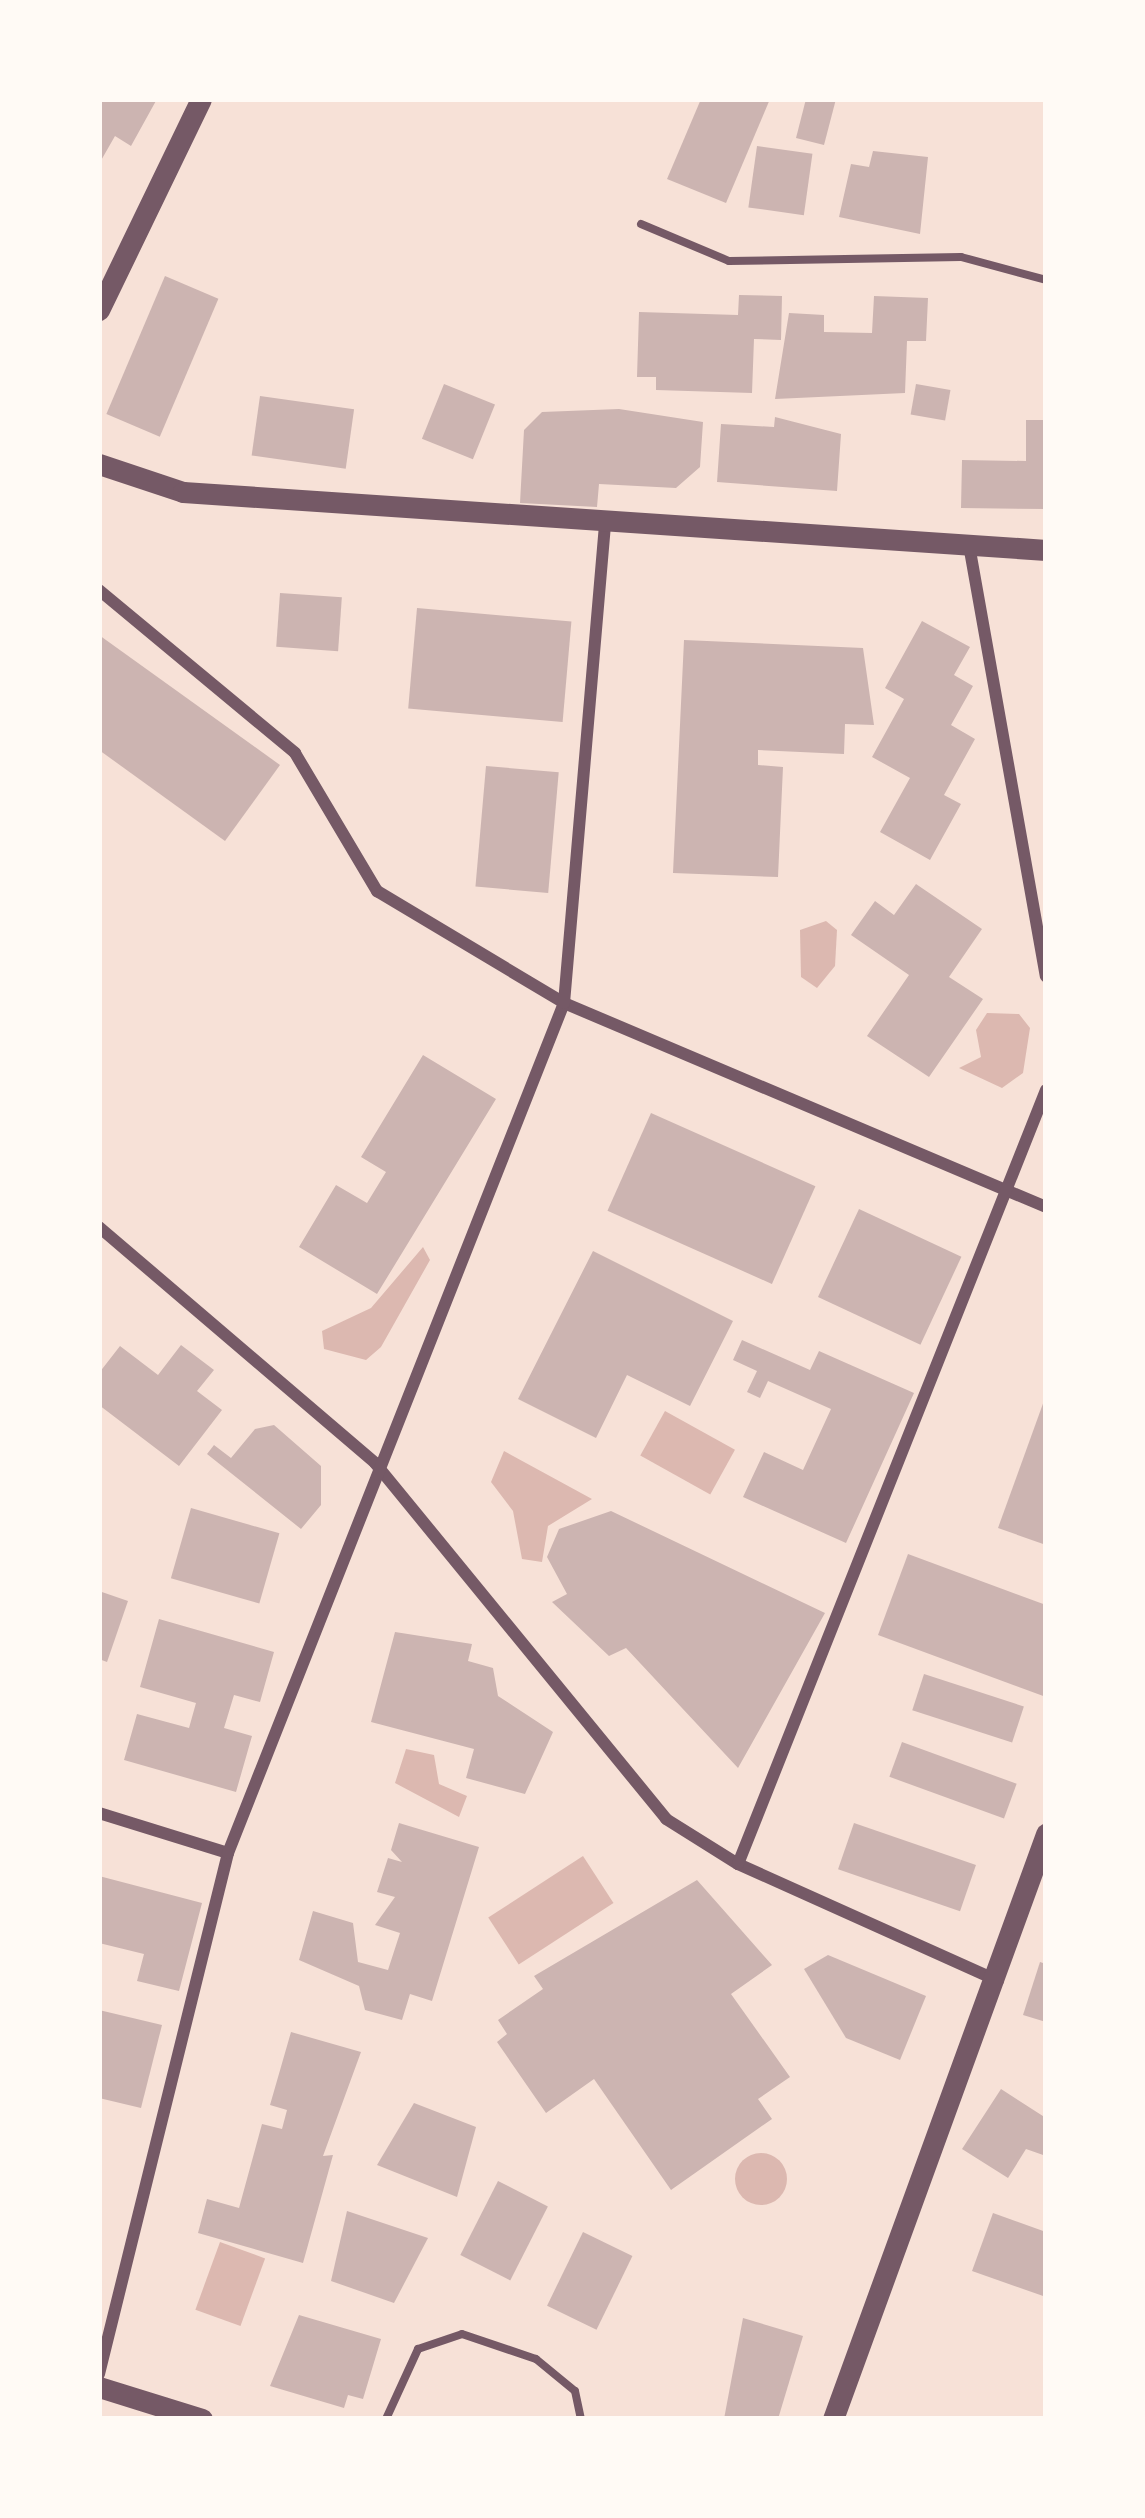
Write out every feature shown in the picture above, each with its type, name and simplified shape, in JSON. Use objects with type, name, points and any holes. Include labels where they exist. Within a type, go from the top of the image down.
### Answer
[{"type":"street","points":[[99,310],[201,99]]},
{"type":"street","points":[[99,464],[183,492],[1046,550]]},
{"type":"street","points":[[99,2374],[228,1853],[375,1462],[564,1003],[604,520]]},
{"type":"street","points":[[969,545],[1046,976]]},
{"type":"street","points":[[99,590],[295,753],[377,891],[564,1003],[1046,1207]]},
{"type":"street","points":[[738,1864],[999,1191],[1046,1090]]},
{"type":"street","points":[[99,1227],[375,1462],[666,1819],[738,1864],[999,1982]]},
{"type":"street","points":[[99,1813],[228,1853]]},
{"type":"street","points":[[833,2419],[999,1982],[1046,1834]]},
{"type":"street","points":[[99,2387],[202,2419]]},
{"type":"lane","points":[[641,224],[729,261],[961,257],[1046,280]]},
{"type":"lane","points":[[386,2419],[418,2349],[462,2334],[536,2359],[575,2391],[581,2419]]},
{"type":"shaded area","points":[[826,921],[837,930],[835,966],[817,988],[801,977],[800,930]]},
{"type":"shaded area","points":[[987,1013],[1019,1014],[1030,1028],[1023,1073],[1002,1088],[959,1068],[981,1057],[976,1030]]},
{"type":"shaded area","points":[[423,1247],[430,1260],[381,1347],[366,1360],[324,1349],[322,1331],[371,1308]]},
{"type":"shaded area","points":[[665,1411],[735,1450],[710,1494],[640,1456]]},
{"type":"shaded area","points":[[504,1451],[592,1499],[548,1526],[542,1562],[522,1559],[513,1511],[491,1482]]},
{"type":"shaded area","points":[[406,1749],[434,1755],[439,1784],[467,1796],[459,1817],[395,1783]]},
{"type":"shaded area","points":[[583,1856],[613,1903],[519,1965],[488,1918]]},
{"type":"shaded area","points":[[761,2153],[780,2160],[787,2179],[780,2198],[761,2205],[742,2198],[735,2179],[742,2160]]},
{"type":"shaded area","points":[[220,2242],[265,2258],[240,2326],[195,2310]]},
{"type":"building","points":[[99,99],[157,99],[131,146],[115,136],[99,164]]},
{"type":"building","points":[[701,99],[770,99],[726,203],[667,179]]},
{"type":"building","points":[[806,99],[836,99],[824,145],[796,138]]},
{"type":"building","points":[[757,146],[812,154],[804,215],[748,207]]},
{"type":"building","points":[[873,151],[928,157],[920,234],[839,217],[851,164],[869,167]]},
{"type":"building","points":[[165,276],[218,299],[160,437],[106,414]]},
{"type":"building","points":[[739,295],[782,296],[781,340],[754,339],[752,393],[656,390],[656,377],[637,377],[639,312],[738,315]]},
{"type":"building","points":[[874,296],[928,298],[926,341],[907,341],[905,393],[775,399],[789,313],[824,315],[824,332],[872,333]]},
{"type":"building","points":[[444,384],[495,405],[473,459],[422,439]]},
{"type":"building","points":[[916,384],[950,390],[945,421],[911,415]]},
{"type":"building","points":[[260,396],[354,409],[346,469],[252,455]]},
{"type":"building","points":[[619,409],[703,422],[700,467],[676,488],[599,484],[597,507],[520,503],[524,430],[542,412]]},
{"type":"building","points":[[775,417],[841,434],[837,491],[717,482],[721,424],[774,427]]},
{"type":"building","points":[[1026,420],[1046,420],[1046,509],[961,508],[962,460],[1026,461]]},
{"type":"building","points":[[280,593],[342,597],[338,651],[276,647]]},
{"type":"building","points":[[417,608],[571,622],[563,722],[408,709]]},
{"type":"building","points":[[922,621],[970,647],[954,675],[973,686],[951,725],[975,739],[944,795],[961,804],[930,860],[880,832],[910,778],[872,757],[904,699],[885,688]]},
{"type":"building","points":[[99,635],[280,765],[225,841],[99,750]]},
{"type":"building","points":[[684,640],[863,648],[874,725],[845,724],[844,754],[758,750],[758,765],[783,767],[778,877],[673,873]]},
{"type":"building","points":[[486,766],[559,772],[548,893],[475,887]]},
{"type":"building","points":[[916,884],[982,929],[949,977],[983,999],[929,1077],[867,1036],[909,975],[851,935],[875,901],[894,915]]},
{"type":"building","points":[[423,1055],[496,1099],[377,1294],[299,1247],[336,1185],[367,1203],[386,1172],[361,1157]]},
{"type":"building","points":[[651,1113],[815,1186],[772,1284],[607,1211]]},
{"type":"building","points":[[859,1209],[961,1257],[920,1345],[818,1297]]},
{"type":"building","points":[[593,1251],[733,1321],[690,1406],[627,1375],[596,1438],[518,1399]]},
{"type":"building","points":[[742,1340],[810,1370],[819,1351],[914,1393],[846,1543],[743,1497],[764,1452],[803,1470],[831,1409],[768,1381],[760,1398],[747,1392],[757,1371],[733,1360]]},
{"type":"building","points":[[181,1345],[214,1370],[197,1391],[222,1410],[179,1466],[99,1405],[99,1373],[120,1346],[158,1375]]},
{"type":"building","points":[[1046,1398],[1046,1545],[998,1528]]},
{"type":"building","points":[[274,1425],[321,1466],[321,1505],[301,1529],[207,1454],[214,1445],[231,1458],[255,1429]]},
{"type":"building","points":[[191,1508],[279,1533],[259,1604],[171,1578]]},
{"type":"building","points":[[611,1511],[825,1613],[738,1768],[626,1648],[609,1656],[552,1602],[567,1594],[547,1557],[559,1529]]},
{"type":"building","points":[[908,1554],[1046,1605],[1046,1697],[878,1635]]},
{"type":"building","points":[[99,1591],[128,1601],[107,1662],[99,1659]]},
{"type":"building","points":[[159,1619],[274,1652],[260,1702],[234,1695],[224,1728],[252,1736],[236,1792],[124,1760],[137,1714],[189,1728],[196,1703],[140,1687]]},
{"type":"building","points":[[395,1632],[472,1644],[468,1661],[493,1668],[498,1696],[553,1732],[525,1794],[466,1778],[474,1749],[371,1722]]},
{"type":"building","points":[[924,1674],[1024,1706],[1012,1743],[912,1710]]},
{"type":"building","points":[[902,1742],[1017,1784],[1004,1818],[889,1777]]},
{"type":"building","points":[[399,1823],[479,1847],[432,2001],[410,1994],[402,2020],[365,2010],[359,1986],[299,1960],[313,1911],[353,1923],[358,1962],[388,1970],[400,1933],[375,1925],[395,1897],[377,1892],[388,1858],[402,1862],[391,1850]]},
{"type":"building","points":[[854,1823],[976,1865],[960,1911],[838,1869]]},
{"type":"building","points":[[99,1876],[202,1903],[179,1991],[137,1981],[144,1954],[99,1943]]},
{"type":"building","points":[[697,1880],[772,1965],[731,1994],[790,2077],[758,2099],[772,2119],[671,2190],[594,2079],[546,2113],[497,2042],[507,2034],[498,2020],[543,1989],[534,1976]]},
{"type":"building","points":[[828,1955],[926,1996],[900,2060],[846,2038],[804,1969]]},
{"type":"building","points":[[1040,1962],[1046,1964],[1046,2022],[1023,2015]]},
{"type":"building","points":[[99,2010],[162,2025],[141,2108],[99,2098]]},
{"type":"building","points":[[291,2032],[361,2052],[323,2156],[333,2155],[303,2263],[198,2233],[207,2199],[239,2208],[262,2124],[282,2129],[287,2110],[270,2105]]},
{"type":"building","points":[[1001,2089],[1046,2118],[1046,2156],[1026,2149],[1008,2178],[962,2149]]},
{"type":"building","points":[[414,2103],[476,2127],[457,2197],[377,2165]]},
{"type":"building","points":[[498,2181],[548,2206],[510,2280],[460,2255]]},
{"type":"building","points":[[347,2211],[428,2238],[394,2303],[331,2281]]},
{"type":"building","points":[[993,2213],[1046,2232],[1046,2297],[972,2271]]},
{"type":"building","points":[[583,2232],[632,2256],[596,2330],[547,2306]]},
{"type":"building","points":[[299,2315],[381,2339],[363,2399],[348,2395],[344,2408],[270,2386]]},
{"type":"building","points":[[743,2318],[803,2336],[778,2419],[724,2419]]}]
